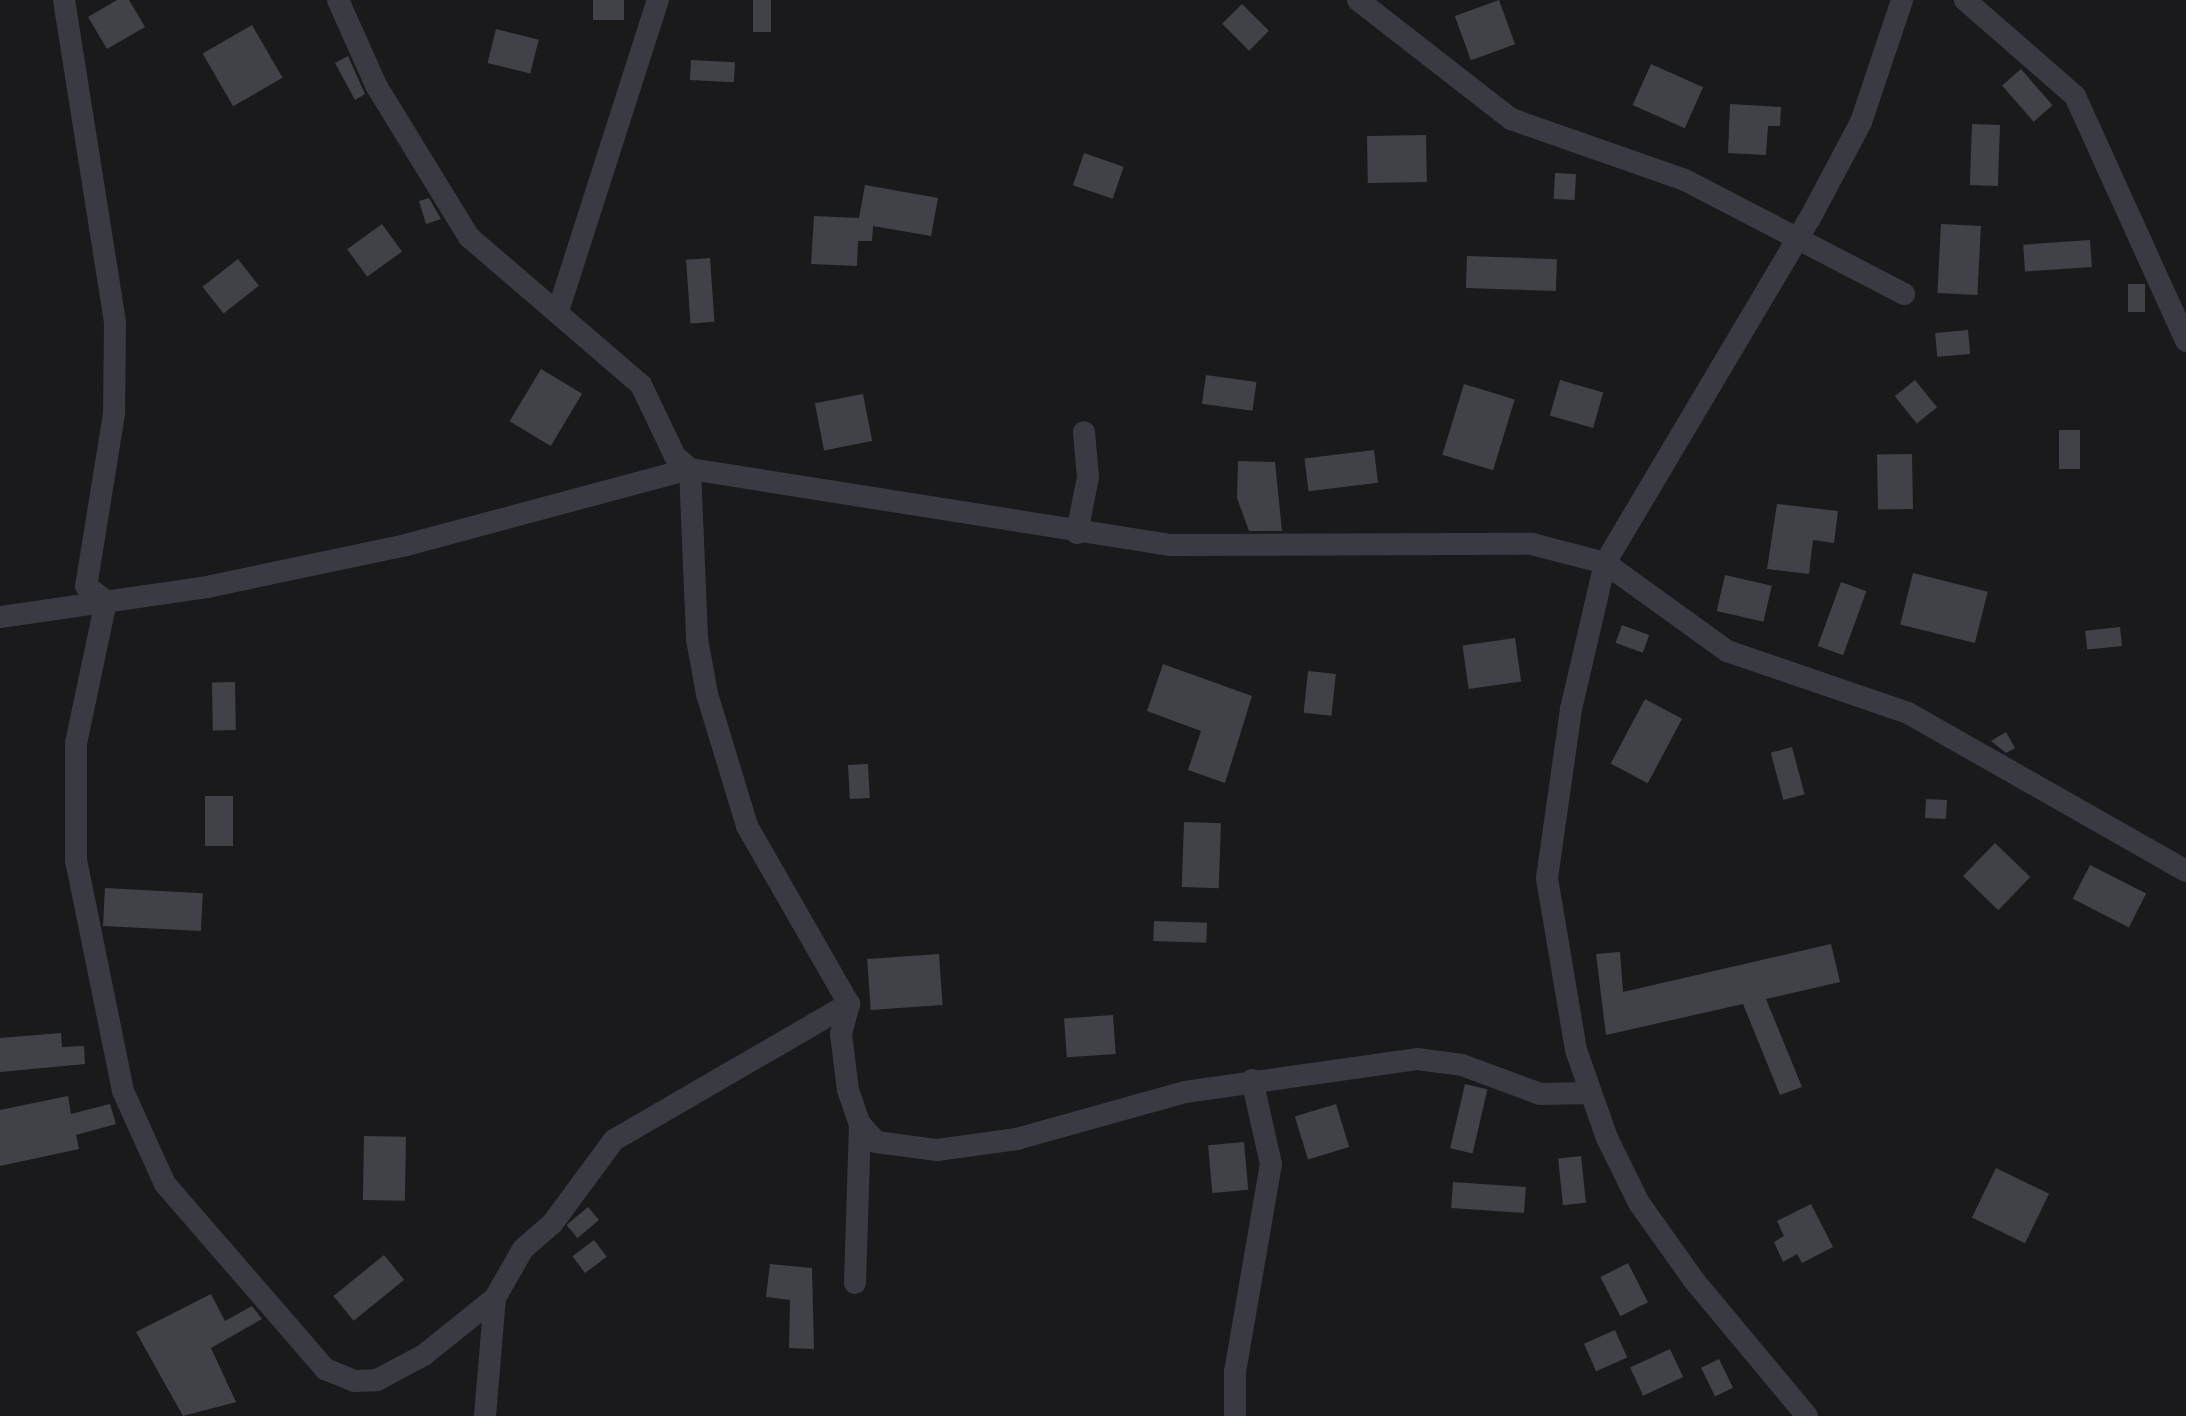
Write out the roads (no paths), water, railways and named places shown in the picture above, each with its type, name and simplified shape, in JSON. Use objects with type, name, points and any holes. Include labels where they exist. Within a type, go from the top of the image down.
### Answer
[{"type":"street","points":[[64,0],[115,322],[114,414],[86,586],[106,601]]},
{"type":"street","points":[[338,0],[377,87],[469,237],[512,278],[559,308],[641,385],[675,456],[690,469],[697,639],[726,762],[747,826],[780,893],[849,1004],[841,1034],[860,1124],[855,1283]]},
{"type":"street","points":[[559,308],[658,0]]},
{"type":"street","points":[[1358,0],[1389,32],[1511,119],[1685,180],[1904,294]]},
{"type":"street","points":[[1807,1416],[1639,1203],[1591,1093],[1557,966],[1547,878],[1571,709],[1605,563],[1797,239],[1861,122],[1902,0]]},
{"type":"street","points":[[1965,0],[2075,96],[2186,341]]},
{"type":"street","points":[[1077,533],[1088,477],[1084,432]]},
{"type":"street","points":[[0,617],[106,601],[406,545],[690,469],[1077,533],[1171,545],[1532,544],[1605,563],[1727,651],[1908,713],[2186,871]]},
{"type":"street","points":[[106,601],[76,743],[76,860],[123,1091],[165,1184],[325,1369],[354,1381],[377,1380],[424,1355],[495,1298],[523,1249],[552,1224],[614,1140],[849,1004]]},
{"type":"street","points":[[860,1124],[876,1142],[937,1150],[1017,1139],[1252,1080],[1417,1059],[1462,1065],[1540,1094],[1591,1093]]},
{"type":"street","points":[[1235,1416],[1235,1372],[1271,1164],[1252,1080]]},
{"type":"street","points":[[485,1416],[495,1298]]}]
